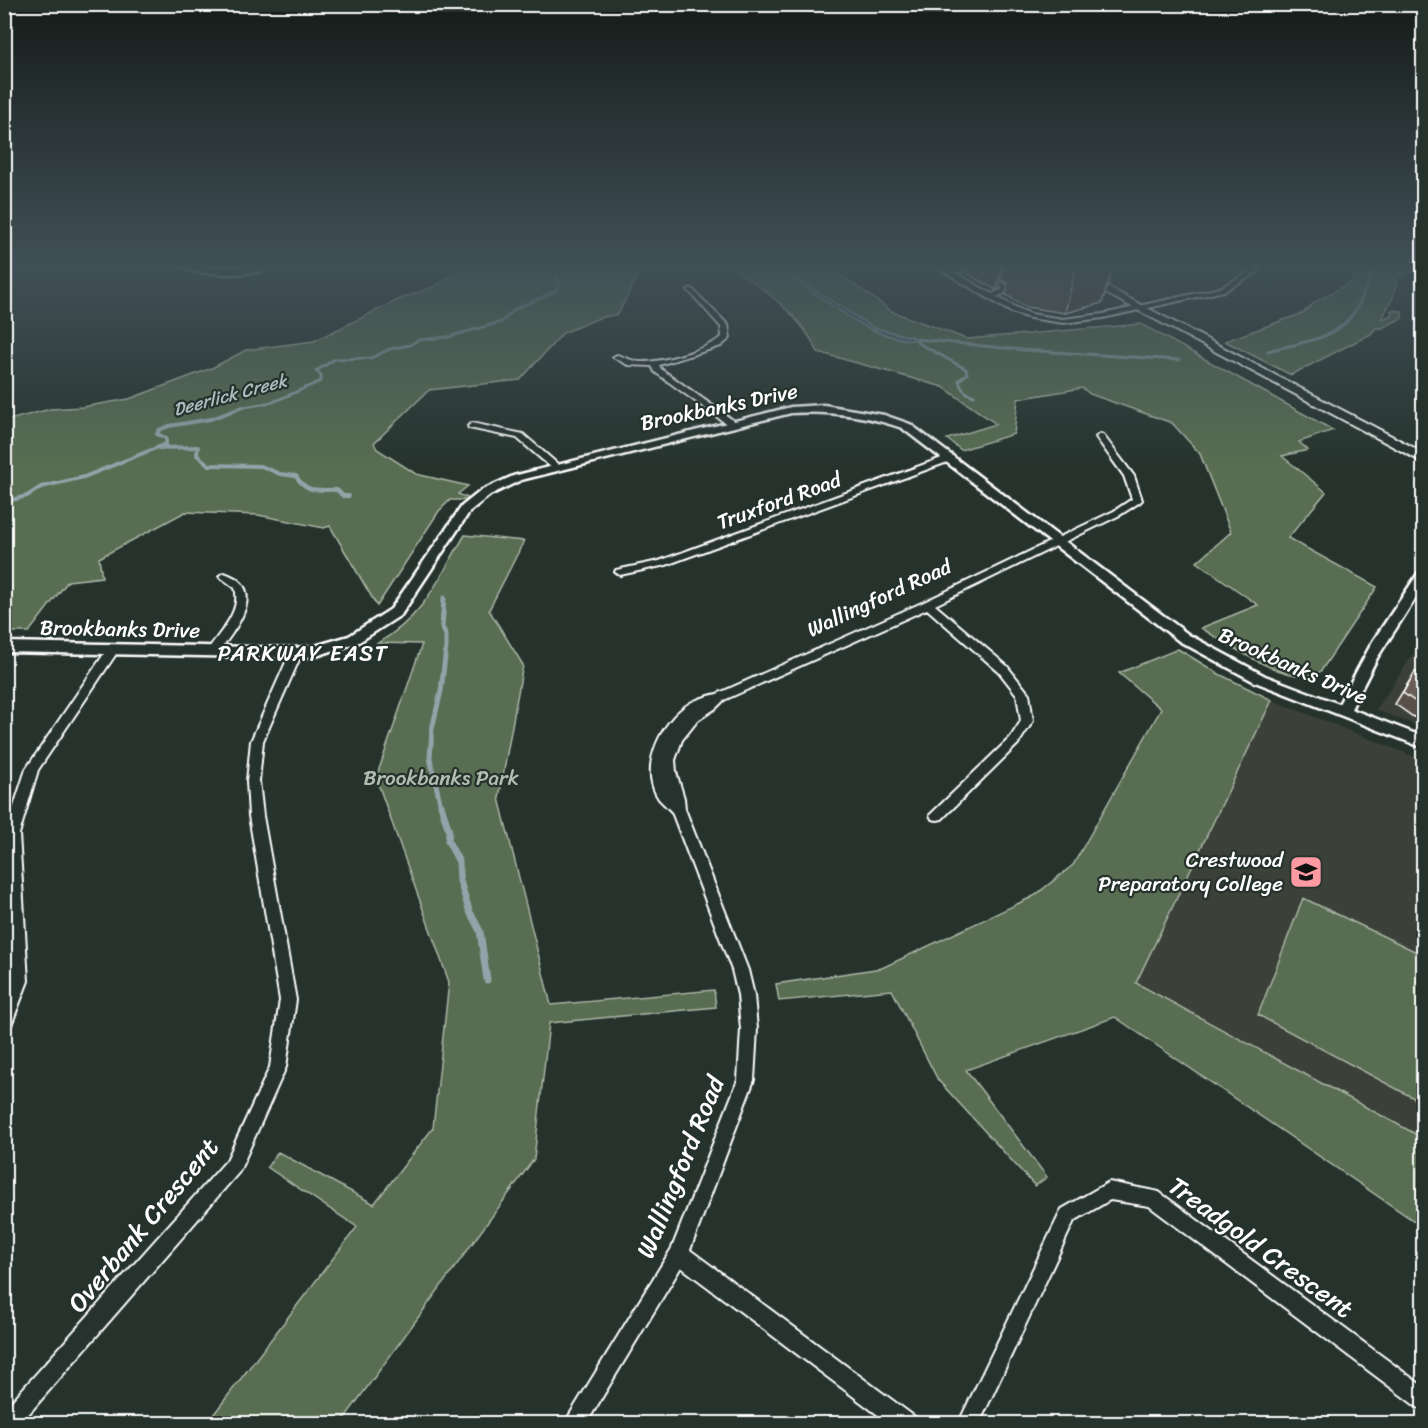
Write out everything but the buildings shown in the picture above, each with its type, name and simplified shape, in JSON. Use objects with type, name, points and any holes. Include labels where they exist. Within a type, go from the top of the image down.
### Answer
[{"type":"main road","points":[[1187,333],[1424,459]]},
{"type":"street","points":[[617,357],[631,363],[655,364],[718,344],[726,338],[726,333]]},
{"type":"street","points":[[655,364],[658,370],[731,423]]},
{"type":"street","name":"Brookbanks Drive","points":[[4,647],[296,653],[322,649],[354,639],[396,612],[471,501],[517,477],[731,423],[807,409],[864,413],[906,426],[1184,638],[1260,679],[1424,743]]},
{"type":"street","points":[[472,426],[520,436],[556,467]]},
{"type":"street","name":"Wallingford Road","points":[[574,1424],[680,1254],[746,1080],[749,1029],[746,995],[740,970],[678,809],[679,797],[669,766],[670,751],[679,734],[693,718],[716,704],[720,697],[928,604],[1117,513],[1137,500],[1129,476],[1100,437]]},
{"type":"street","name":"Truxford Road","points":[[620,572],[662,563],[950,458]]},
{"type":"street","points":[[1342,711],[1369,658],[1424,575]]},
{"type":"street","points":[[213,651],[225,636],[240,609],[243,598],[240,588],[224,576]]},
{"type":"street","points":[[928,604],[1002,669],[1023,694],[1027,721],[1014,741],[937,815]]},
{"type":"street","points":[[4,1023],[20,981],[12,834],[32,769],[112,651]]},
{"type":"street","name":"Overbank Crescent","points":[[6,1424],[233,1166],[278,1067],[288,1000],[256,816],[253,781],[257,741],[296,653]]},
{"type":"street","name":"Treadgold Crescent","points":[[968,1424],[1068,1215],[1109,1191],[1153,1198],[1424,1400]]},
{"type":"street","points":[[680,1254],[908,1424]]},
{"type":"shaded area","points":[[1423,639],[1423,728],[1376,710]]},
{"type":"shaded area","name":"Crestwood Preparatory College","points":[[1272,700],[1423,760],[1423,1138],[1136,983]]},
{"type":"green space","points":[[331,333],[564,333],[520,380],[429,390],[374,443],[377,449],[416,474],[468,486],[458,494],[472,500],[450,500],[439,511],[377,606],[330,526],[324,528],[258,515],[185,512],[99,558],[102,577],[68,581],[29,632],[5,632],[5,421],[50,409],[82,407],[129,399],[212,368],[246,350],[314,341]]},
{"type":"green space","points":[[807,333],[950,333],[967,339],[1041,333],[1157,333],[1333,430],[1299,442],[1308,450],[1282,456],[1326,492],[1288,538],[1377,587],[1321,671],[1309,676],[1294,675],[1260,663],[1201,628],[1258,605],[1197,562],[1231,532],[1200,454],[1172,423],[1090,394],[1082,388],[1018,399],[1014,434],[961,450],[947,439],[996,424],[943,387],[818,352]]},
{"type":"green space","points":[[1248,333],[1372,333],[1291,375],[1225,341]]},
{"type":"green space","name":"Brookbanks Park","points":[[465,535],[524,541],[489,610],[523,665],[499,798],[551,1005],[714,990],[716,1007],[549,1023],[534,1159],[341,1423],[207,1423],[357,1227],[267,1167],[278,1152],[374,1204],[433,1128],[449,982],[376,778],[422,644],[378,643],[408,621],[419,609]]},
{"type":"green space","points":[[1178,649],[1219,674],[1272,700],[1136,983],[1423,1138],[1423,1227],[1115,1017],[966,1070],[1047,1177],[1035,1186],[938,1080],[892,990],[779,1001],[776,984],[882,968],[1034,896],[1073,865],[1161,709],[1119,673]]},
{"type":"green space","points":[[1303,898],[1423,955],[1423,1103],[1258,1015]]},
{"type":"water","points":[[880,333],[894,333],[925,340],[906,339]]},
{"type":"waterway","name":"Deerlick Creek","points":[[242,408],[273,402],[321,381],[321,375],[316,371],[335,359],[371,358],[390,349],[410,345],[418,340],[448,337],[463,333]]},
{"type":"waterway","name":"Deerlick Creek","points":[[1268,351],[1331,333]]},
{"type":"waterway","points":[[917,340],[918,343],[966,369],[967,374],[959,380],[964,390],[974,396]]},
{"type":"waterway","name":"Deerlick Creek","points":[[925,340],[1023,350],[1179,360]]},
{"type":"waterway","name":"Deerlick Creek","points":[[4,502],[27,496],[41,487],[84,477],[166,444],[166,438],[157,434],[159,430],[169,426],[211,419],[242,408]]},
{"type":"waterway","points":[[159,448],[198,447],[197,455],[209,465],[261,466],[280,474],[296,476],[304,486],[309,488],[337,490],[343,496],[349,496]]},
{"type":"waterway","points":[[441,807],[430,758],[432,729],[441,691],[446,648],[446,635],[442,627],[444,598]]},
{"type":"waterway","points":[[441,805],[449,831],[448,841],[459,862],[460,881],[469,910],[480,931],[487,980]]},
{"type":"place","name":"Crestwood Preparatory College","points":[[1306,872]]},
{"type":"district","name":"PARKWAY EAST","points":[[303,653]]}]
